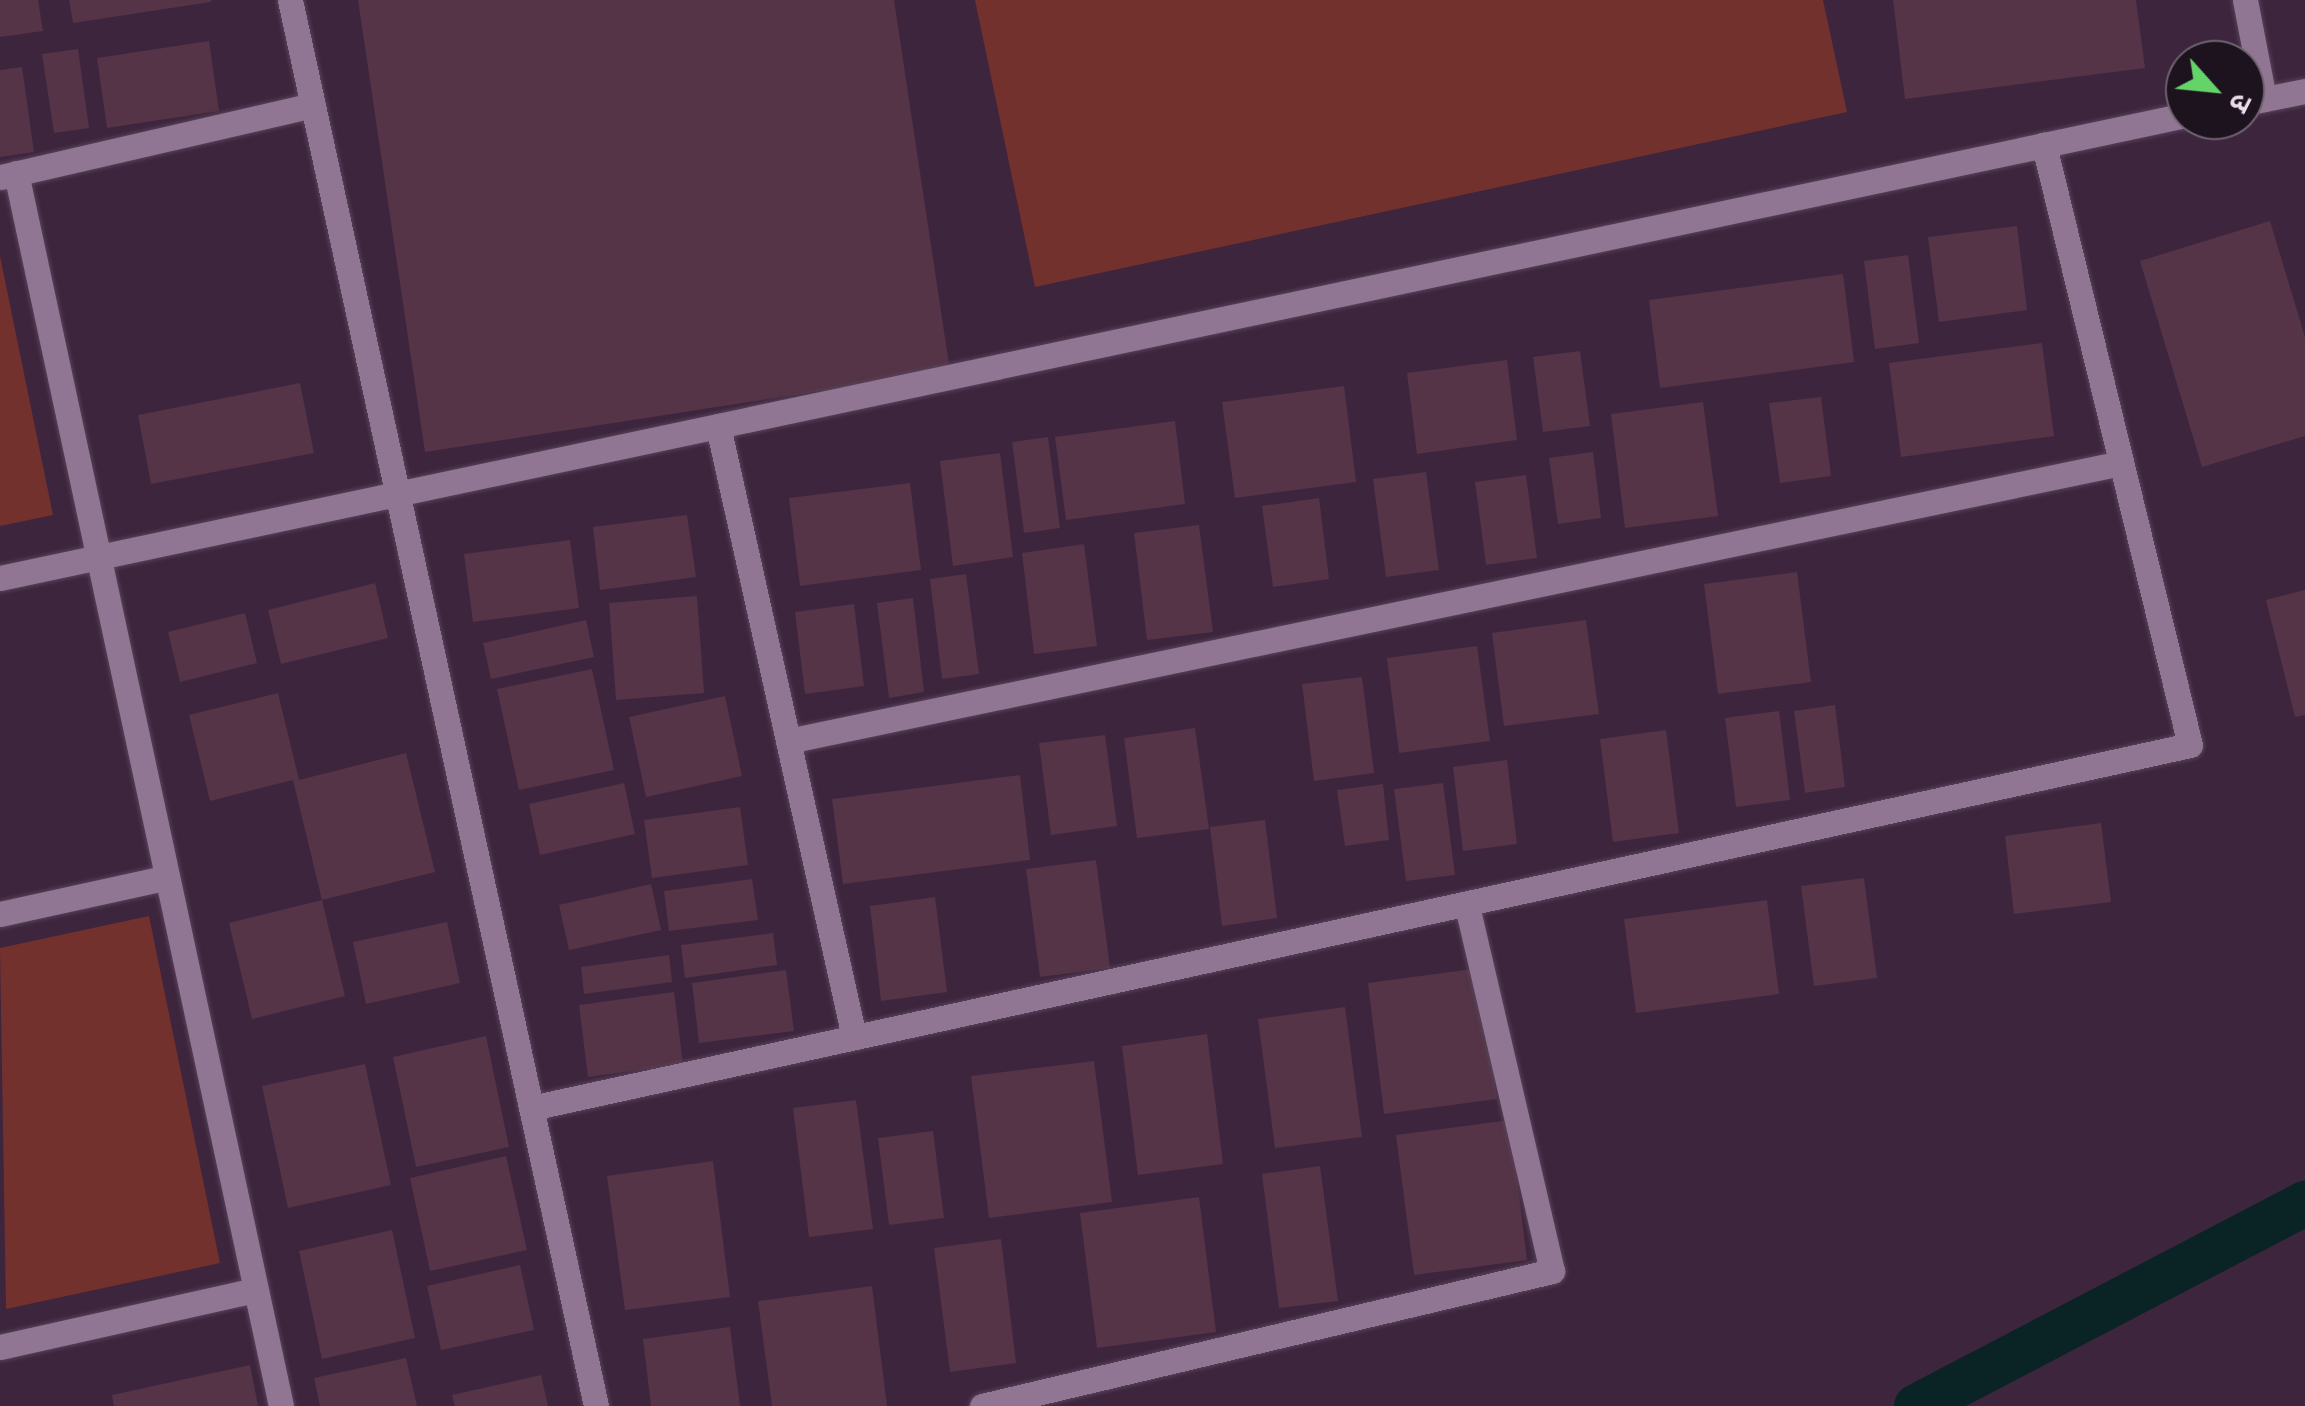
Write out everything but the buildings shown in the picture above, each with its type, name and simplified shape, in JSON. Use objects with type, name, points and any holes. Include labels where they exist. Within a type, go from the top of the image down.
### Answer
[{"type":"street","points":[[290,0],[596,1406]]},
{"type":"street","points":[[2246,0],[2249,40]]},
{"type":"street","points":[[2265,99],[2305,90]]},
{"type":"street","points":[[281,1406],[251,1291],[97,558],[8,175],[313,105]]},
{"type":"street","points":[[0,578],[2165,120]]},
{"type":"street","points":[[531,1108],[1468,908],[2190,745],[2044,144]]},
{"type":"street","points":[[718,426],[854,1038]]},
{"type":"street","points":[[788,741],[2122,463]]},
{"type":"street","points":[[0,914],[164,878]]},
{"type":"street","points":[[982,1406],[1552,1272],[1468,908]]},
{"type":"street","points":[[0,1348],[251,1291]]},
{"type":"shaded area","points":[[975,0],[1823,0],[1847,112],[1035,287]]},
{"type":"shaded area","points":[[0,256],[53,515],[0,526]]},
{"type":"shaded area","points":[[149,916],[220,1263],[6,1309],[0,948]]},
{"type":"waterway","points":[[1916,1406],[2305,1203]]}]
